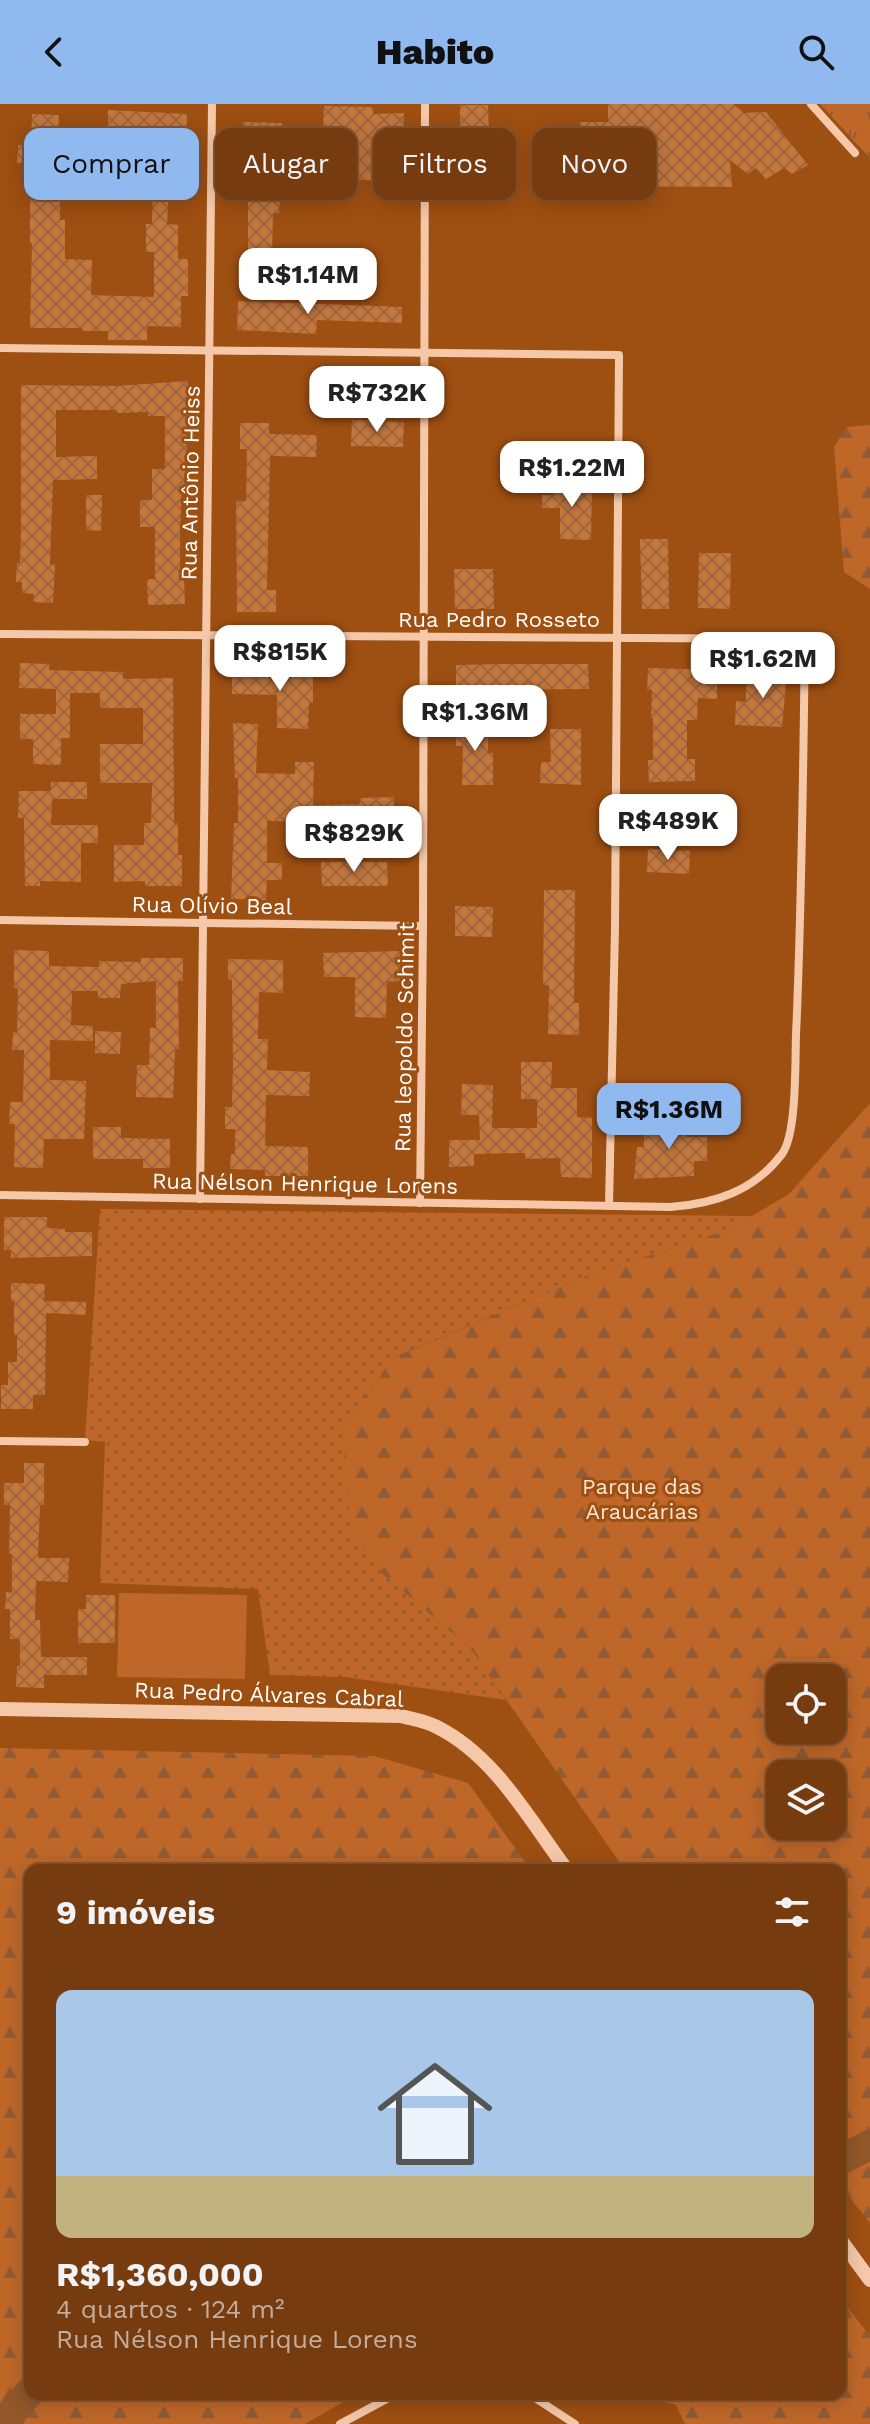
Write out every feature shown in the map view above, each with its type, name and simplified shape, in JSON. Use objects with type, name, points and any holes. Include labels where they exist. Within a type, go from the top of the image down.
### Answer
[{"type":"street","name":"Rua Antônio Heiss","points":[[200,1199],[212,104]]},
{"type":"street","name":"Rua leopoldo Schimit","points":[[420,1203],[425,104]]},
{"type":"street","points":[[811,104],[855,153]]},
{"type":"street","points":[[0,348],[619,355],[615,928],[609,1206]]},
{"type":"street","name":"Rua Pedro Rosseto","points":[[0,634],[805,639]]},
{"type":"street","name":"Rua Nélson Henrique Lorens","points":[[0,1195],[670,1207],[712,1202],[743,1188],[784,1152],[792,1119],[801,930],[805,639]]},
{"type":"street","name":"Rua Olívio Beal","points":[[0,920],[423,926]]},
{"type":"street","points":[[0,1441],[85,1442]]},
{"type":"street","name":"Rua Pedro Álvares Cabral","points":[[0,1709],[401,1716],[435,1725],[471,1748],[501,1781],[563,1864]]},
{"type":"street","points":[[846,2247],[870,2280]]},
{"type":"street","points":[[340,2424],[385,2400]]},
{"type":"street","points":[[538,2400],[575,2424]]},
{"type":"green space","points":[[820,104],[870,104],[870,158]]},
{"type":"green space","points":[[870,425],[870,589],[844,572],[834,447],[846,427]]},
{"type":"green space","name":"Parque das Araucárias","points":[[870,1103],[870,2223],[846,2193],[846,1864],[621,1864],[471,1649],[382,1573],[350,1534],[342,1428],[393,1358],[589,1275],[728,1230],[789,1194]]},
{"type":"green space","points":[[100,1209],[752,1216],[728,1230],[589,1275],[394,1357],[342,1428],[351,1534],[382,1573],[471,1649],[506,1700],[345,1677],[270,1675],[258,1589],[100,1583],[105,1442],[85,1440]]},
{"type":"green space","points":[[119,1593],[247,1595],[245,1679],[117,1677]]},
{"type":"green space","points":[[0,1748],[374,1756],[468,1783],[527,1864],[24,1864],[24,2400],[347,2400],[305,2424],[0,2424]]},
{"type":"green space","points":[[846,2306],[870,2336],[870,2424],[685,2424],[676,2405],[656,2400],[846,2400]]},
{"type":"building","points":[[608,104],[733,104],[744,113],[766,112],[808,165],[792,174],[784,168],[766,179],[756,168],[748,174],[730,160],[732,187],[656,186],[656,128],[580,128],[580,122],[608,122]]},
{"type":"building","points":[[460,105],[488,105],[489,128],[460,128]]},
{"type":"building","points":[[324,106],[373,107],[373,114],[404,113],[404,128],[373,128],[373,180],[357,180],[357,128],[323,128]]},
{"type":"building","points":[[108,110],[187,114],[186,128],[108,128]]},
{"type":"building","points":[[32,114],[59,115],[58,128],[32,128]]},
{"type":"building","points":[[243,122],[282,123],[282,128],[243,128]]},
{"type":"building","points":[[18,145],[24,145],[24,164],[17,163]]},
{"type":"building","points":[[30,200],[60,200],[60,220],[65,220],[65,259],[92,260],[91,295],[154,297],[154,252],[146,252],[146,224],[152,224],[153,200],[168,200],[167,224],[178,225],[178,259],[188,259],[188,296],[181,296],[181,327],[147,326],[147,340],[108,340],[108,331],[82,331],[82,328],[30,328]]},
{"type":"building","points":[[248,200],[280,200],[279,213],[273,213],[272,257],[248,257]]},
{"type":"building","points":[[238,301],[402,307],[402,323],[317,320],[316,334],[237,330]]},
{"type":"building","points":[[188,381],[186,493],[182,493],[180,528],[180,578],[184,578],[185,604],[148,605],[147,579],[155,579],[155,527],[140,527],[140,500],[152,500],[152,469],[165,469],[165,416],[148,416],[148,412],[117,413],[117,410],[56,410],[56,457],[97,456],[97,479],[53,480],[50,564],[55,565],[53,603],[33,602],[34,594],[22,593],[22,582],[16,582],[21,528],[21,385],[116,386]]},
{"type":"building","points":[[352,420],[404,422],[403,447],[351,446]]},
{"type":"building","points":[[240,423],[269,423],[269,434],[317,435],[316,457],[270,456],[267,590],[276,590],[276,612],[237,612],[236,501],[246,501],[247,449],[240,449]]},
{"type":"building","points":[[592,482],[591,540],[560,539],[560,508],[542,508],[542,495],[553,495],[553,483]]},
{"type":"building","points":[[86,495],[102,495],[101,531],[86,530]]},
{"type":"building","points":[[640,539],[668,539],[669,609],[642,609]]},
{"type":"building","points":[[699,553],[731,553],[730,609],[698,608]]},
{"type":"building","points":[[454,569],[493,569],[494,609],[455,609]]},
{"type":"building","points":[[20,663],[50,664],[49,670],[123,672],[123,679],[173,678],[174,823],[178,823],[182,886],[145,886],[145,881],[114,882],[114,845],[144,845],[144,823],[151,823],[152,783],[100,783],[100,744],[143,744],[143,708],[100,708],[100,693],[70,693],[70,738],[61,738],[61,765],[33,764],[33,739],[20,739],[20,714],[56,714],[56,689],[19,688]]},
{"type":"building","points":[[588,664],[589,689],[456,690],[456,665]]},
{"type":"building","points":[[648,668],[717,670],[717,699],[698,698],[697,720],[687,720],[687,759],[695,759],[695,781],[649,782],[648,760],[653,760],[653,718],[652,690],[647,690]]},
{"type":"building","points":[[313,670],[313,703],[309,703],[308,729],[277,728],[277,695],[232,694],[232,671]]},
{"type":"building","points":[[746,671],[787,672],[782,727],[735,725],[736,701],[746,702]]},
{"type":"building","points":[[457,722],[488,722],[488,753],[493,753],[493,785],[462,785],[463,746],[456,746]]},
{"type":"building","points":[[233,723],[258,724],[256,773],[295,774],[295,762],[314,762],[313,805],[360,804],[360,798],[394,797],[394,824],[267,821],[267,863],[282,863],[282,880],[267,880],[266,900],[231,899],[234,823],[238,823]]},
{"type":"building","points":[[550,729],[581,729],[581,785],[540,783],[541,762],[551,762]]},
{"type":"building","points":[[51,782],[87,782],[87,799],[52,799],[51,825],[98,825],[98,843],[81,843],[81,882],[40,881],[40,886],[25,886],[24,818],[18,818],[19,791],[51,791]]},
{"type":"building","points":[[648,849],[690,851],[689,874],[647,872]]},
{"type":"building","points":[[321,862],[387,862],[388,886],[322,886]]},
{"type":"building","points":[[544,890],[575,890],[574,1003],[579,1003],[579,1035],[548,1034],[549,985],[543,985]]},
{"type":"building","points":[[455,906],[493,907],[492,937],[455,936]]},
{"type":"building","points":[[14,950],[49,951],[49,966],[99,967],[99,961],[141,962],[141,958],[183,958],[183,981],[178,981],[179,1049],[175,1049],[173,1098],[136,1097],[137,1065],[149,1065],[150,1028],[156,1028],[156,981],[121,984],[120,998],[98,998],[98,991],[72,991],[71,1025],[93,1026],[93,1041],[50,1040],[50,1080],[86,1081],[84,1139],[44,1139],[43,1168],[14,1167],[15,1124],[9,1124],[10,1102],[23,1102],[24,1050],[12,1050],[13,1032],[17,1032],[18,988],[14,988]]},
{"type":"building","points":[[401,951],[400,982],[387,981],[386,1018],[355,1017],[355,977],[324,977],[323,953]]},
{"type":"building","points":[[228,959],[283,960],[283,993],[259,992],[258,1039],[268,1039],[267,1070],[310,1072],[309,1096],[266,1095],[265,1146],[308,1147],[308,1176],[265,1176],[265,1170],[230,1169],[231,1154],[235,1154],[235,1129],[225,1129],[225,1107],[232,1107],[233,1064],[232,980],[228,980]]},
{"type":"building","points":[[95,1031],[121,1032],[120,1054],[95,1053]]},
{"type":"building","points":[[521,1062],[552,1062],[551,1088],[577,1088],[577,1117],[592,1118],[592,1178],[561,1177],[560,1158],[525,1159],[525,1153],[474,1154],[474,1166],[449,1167],[449,1140],[480,1140],[479,1115],[461,1115],[462,1084],[493,1085],[492,1128],[537,1128],[537,1099],[521,1099]]},
{"type":"building","points":[[654,1117],[685,1118],[685,1137],[707,1137],[707,1161],[694,1161],[694,1176],[634,1179],[637,1147],[644,1147],[644,1132],[654,1132]]},
{"type":"building","points":[[93,1127],[121,1127],[121,1138],[170,1139],[170,1168],[143,1168],[143,1159],[93,1159]]},
{"type":"building","points":[[4,1217],[47,1217],[47,1228],[92,1232],[92,1256],[11,1258],[11,1250],[4,1250]]},
{"type":"building","points":[[11,1283],[45,1284],[44,1301],[86,1302],[86,1315],[46,1313],[45,1395],[33,1395],[33,1409],[1,1409],[1,1385],[8,1385],[8,1362],[17,1362]]},
{"type":"building","points":[[24,1463],[44,1463],[44,1505],[40,1505],[38,1558],[69,1558],[68,1582],[36,1581],[35,1620],[40,1620],[41,1657],[87,1657],[87,1675],[44,1675],[44,1688],[16,1687],[20,1639],[10,1639],[10,1609],[5,1609],[6,1592],[12,1593],[12,1554],[9,1554],[10,1505],[4,1505],[4,1483],[24,1483]]},
{"type":"building","points":[[86,1595],[115,1595],[115,1643],[78,1643],[78,1609],[86,1609]]},
{"type":"waterway","points":[[846,2157],[870,2145]]},
{"type":"waterway","points":[[6,2424],[24,2398]]}]
